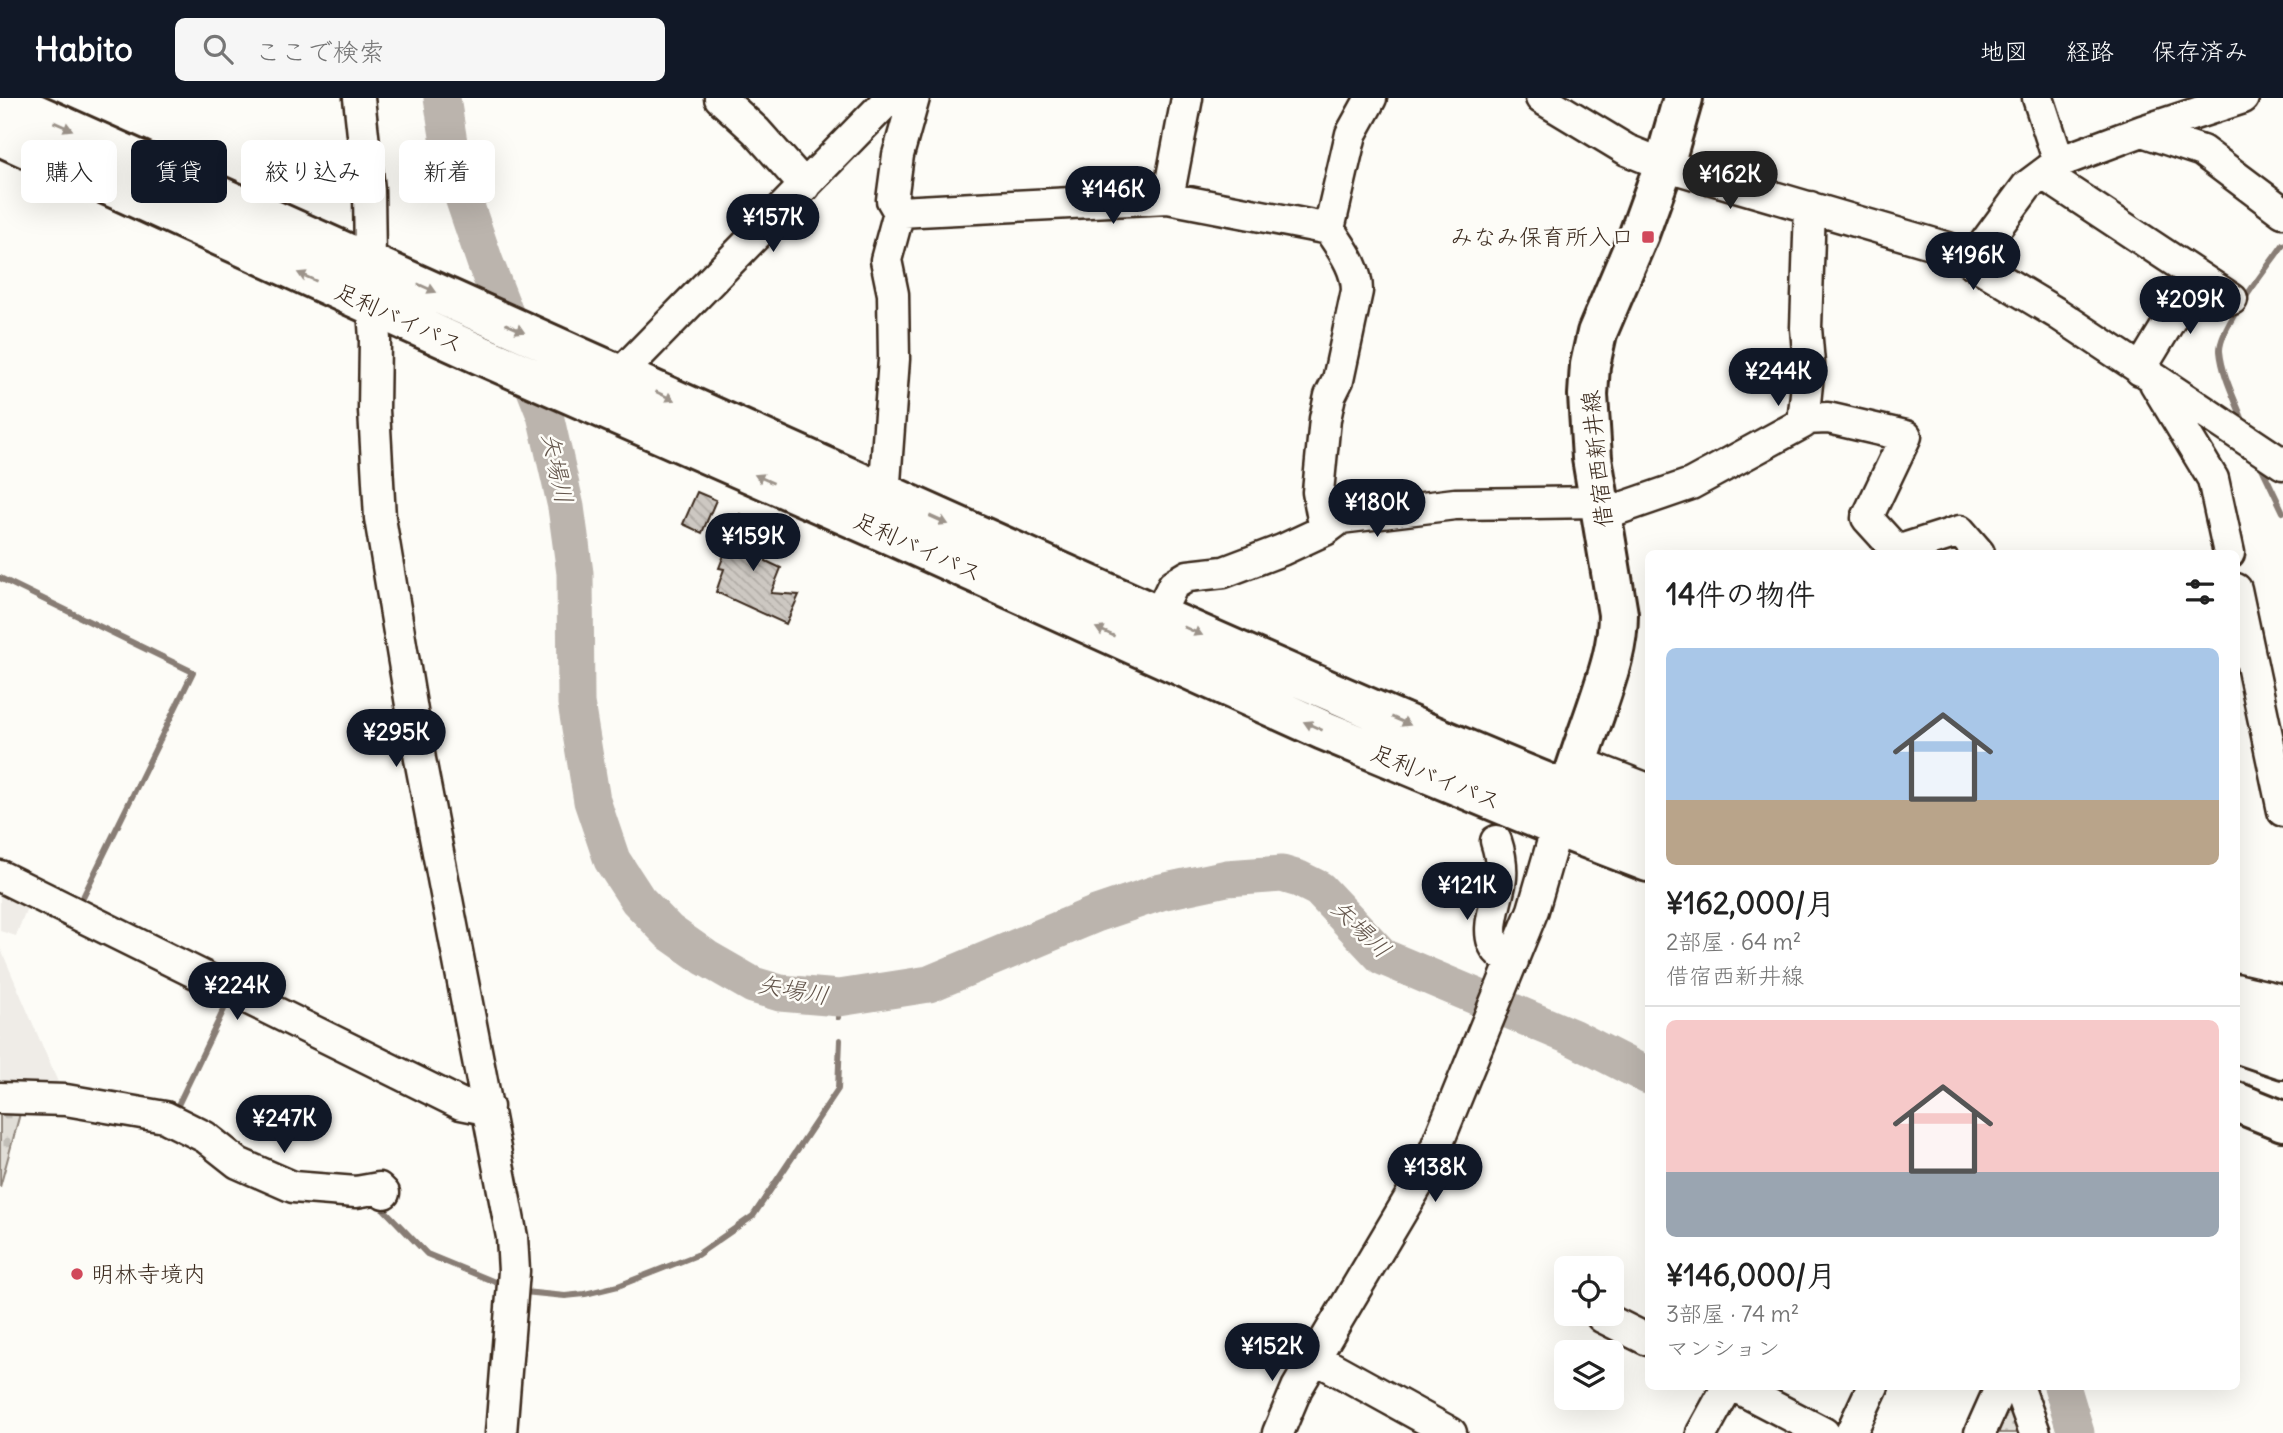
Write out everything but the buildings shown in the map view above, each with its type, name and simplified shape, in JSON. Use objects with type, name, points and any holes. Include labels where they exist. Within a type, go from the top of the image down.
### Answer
[{"type":"main road","name":"足利バイパス","points":[[0,98],[370,262],[884,496],[1567,793],[1645,822]]},
{"type":"main road","name":"借宿西新井線","points":[[1567,793],[1607,678],[1617,640],[1618,614],[1589,424],[1590,365],[1597,333],[1639,234],[1664,165],[1683,98]]},
{"type":"main road","name":"足利バイパス","points":[[0,136],[374,307],[867,524],[1323,730],[1567,793],[1645,859]]},
{"type":"main road","points":[[2240,1015],[2283,1027]]},
{"type":"main road","points":[[2240,1043],[2283,1059]]},
{"type":"main road","points":[[2240,1077],[2283,1092]]},
{"type":"main road","points":[[2240,1104],[2283,1121]]},
{"type":"street","points":[[359,98],[369,190],[374,307],[374,410],[380,518],[420,759],[506,1195],[513,1256],[501,1433]]},
{"type":"street","points":[[720,98],[756,131],[805,186]]},
{"type":"street","points":[[619,375],[890,98]]},
{"type":"street","points":[[884,496],[894,359],[893,294],[886,260],[898,212],[892,200],[898,155],[914,98]]},
{"type":"street","points":[[1168,198],[1187,98]]},
{"type":"street","points":[[1325,530],[1318,492],[1325,419],[1330,396],[1338,380],[1357,290],[1353,269],[1329,229],[1351,134],[1371,98]]},
{"type":"street","points":[[1541,98],[1627,150],[1664,165],[1948,248],[2058,314],[2283,464]]},
{"type":"street","points":[[2038,98],[2051,168],[2232,299]]},
{"type":"street","points":[[1971,262],[2027,186],[2051,168],[2143,131],[2243,98]]},
{"type":"street","points":[[2143,131],[2202,151],[2283,212]]},
{"type":"street","points":[[898,212],[1168,198],[1329,229]]},
{"type":"street","points":[[1158,616],[1173,584],[1188,576],[1224,572],[1282,550],[1325,530],[1341,518],[1455,503],[1600,508],[1692,484],[1803,423],[1809,364],[1806,328],[1810,207]]},
{"type":"street","points":[[2146,373],[2197,276]]},
{"type":"street","points":[[2146,373],[2213,479],[2228,550]]},
{"type":"street","points":[[1803,419],[1828,418],[1906,436],[1867,518],[1896,550]]},
{"type":"street","points":[[1900,550],[1960,531],[1976,550]]},
{"type":"street","points":[[2241,641],[2283,811]]},
{"type":"street","points":[[1278,1433],[1297,1388],[1428,1167],[1533,910],[1567,793],[1645,789]]},
{"type":"street","points":[[1496,841],[1501,877],[1492,934],[1494,945],[1508,973]]},
{"type":"street","points":[[0,876],[461,1104],[488,1107]]},
{"type":"street","points":[[2240,990],[2283,1000]]},
{"type":"street","points":[[0,1098],[66,1100],[165,1117],[205,1137],[238,1163],[293,1187],[356,1192],[379,1188],[384,1193]]},
{"type":"street","points":[[1620,1326],[1645,1338]]},
{"type":"street","points":[[1315,1357],[1451,1433]]},
{"type":"street","points":[[1702,1433],[1735,1390]]},
{"type":"street","points":[[1743,1390],[1824,1433]]},
{"type":"street","points":[[1851,1433],[1871,1390]]},
{"type":"street","points":[[1980,1433],[1999,1390]]},
{"type":"street","points":[[2019,1390],[2035,1433]]},
{"type":"shaded area","points":[[0,888],[29,902],[16,936],[0,931]]},
{"type":"shaded area","points":[[0,947],[63,1094],[0,1093]]},
{"type":"green space","points":[[0,1110],[21,1110],[0,1187]]},
{"type":"green space","points":[[2003,1404],[2020,1404],[2029,1433],[1990,1433]]},
{"type":"waterway","name":"矢場川","points":[[442,98],[453,168],[485,262],[545,415],[566,507],[575,573],[576,703],[592,801],[612,860],[638,900],[669,932],[706,958],[753,985],[780,993],[839,998],[929,984],[1096,914],[1161,892],[1227,878],[1282,874],[1319,889],[1383,957],[1572,1037],[1645,1074]]},
{"type":"waterway","points":[[2242,418],[2223,368],[2220,351],[2222,340],[2227,327],[2283,245]]},
{"type":"waterway","points":[[2261,466],[2283,512]]},
{"type":"waterway","points":[[0,578],[193,672],[81,901],[85,904]]},
{"type":"waterway","points":[[838,1017],[839,998]]},
{"type":"waterway","points":[[179,1112],[178,1105],[227,1003]]},
{"type":"waterway","points":[[524,1292],[565,1296],[618,1286],[697,1255],[753,1216],[838,1089],[840,1040]]},
{"type":"waterway","points":[[377,1202],[427,1254],[495,1282]]},
{"type":"waterway","name":"矢場川","points":[[2063,1390],[2076,1433]]},
{"type":"place","name":"みなみ保育所入口","points":[[1648,237]]},
{"type":"place","name":"明林寺境内","points":[[77,1274]]}]
